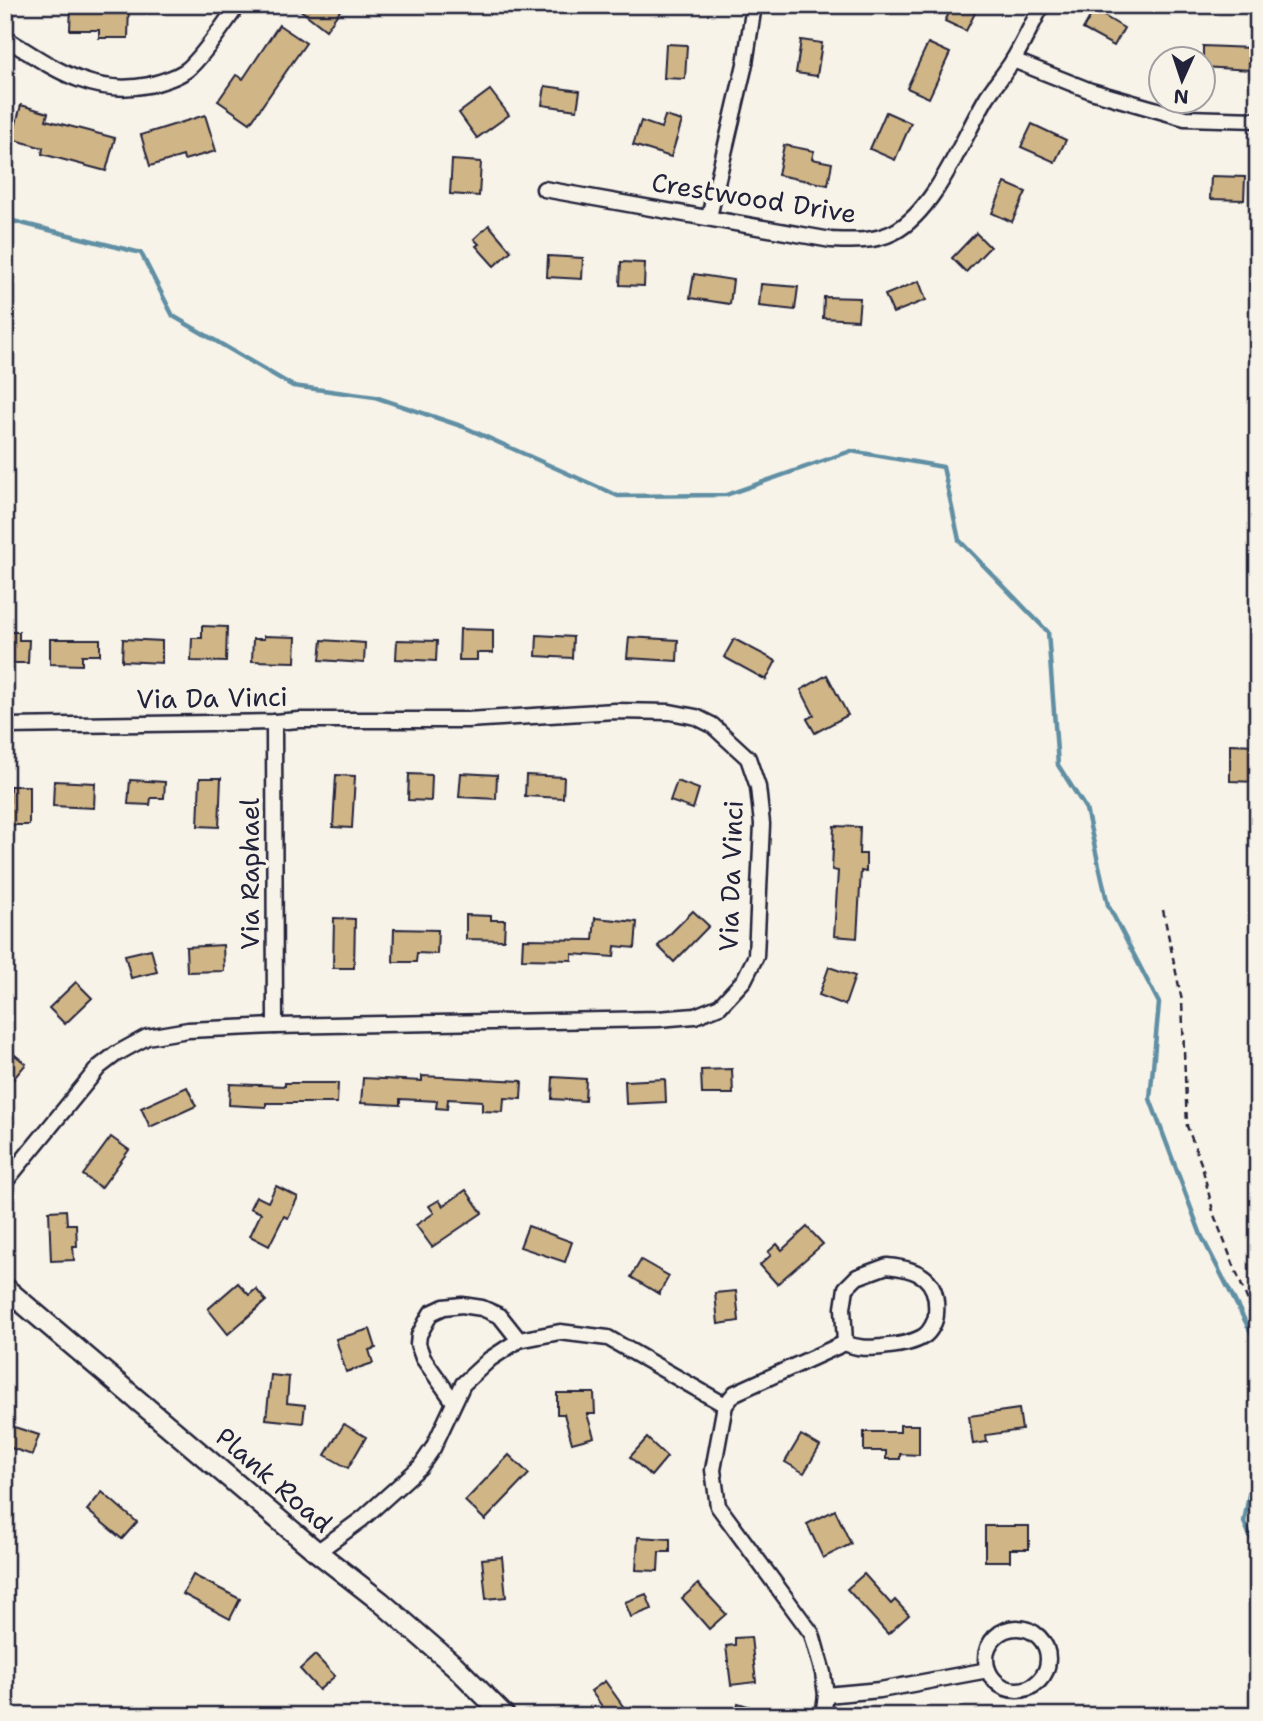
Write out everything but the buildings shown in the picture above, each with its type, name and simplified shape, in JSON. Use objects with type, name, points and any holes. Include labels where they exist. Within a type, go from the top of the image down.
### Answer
[{"type":"street","points":[[5,38],[83,83],[108,87],[142,86],[162,82],[187,70],[238,5]]},
{"type":"street","points":[[709,217],[745,64],[754,5]]},
{"type":"street","name":"Crestwood Drive","points":[[544,189],[831,240],[860,241],[880,238],[896,231],[907,222],[931,196],[988,96],[1013,60],[1042,5]]},
{"type":"street","points":[[1013,60],[1091,91],[1185,118],[1258,121]]},
{"type":"street","name":"Via Da Vinci","points":[[5,726],[299,720],[467,720],[615,711],[670,712],[696,717],[712,725],[748,758],[758,787],[762,824],[756,956],[744,980],[720,1006],[695,1016],[658,1019],[275,1026],[188,1030],[147,1037],[99,1068],[5,1182]]},
{"type":"street","name":"Via Raphael","points":[[274,722],[275,1026]]},
{"type":"street","points":[[823,1716],[826,1695],[812,1634],[718,1506],[713,1470],[725,1405],[735,1393],[845,1343],[858,1349],[901,1345],[925,1336],[936,1320],[937,1297],[930,1281],[911,1268],[887,1266],[857,1277],[846,1288],[843,1308],[845,1343]]},
{"type":"street","name":"Plank Road","points":[[5,1288],[317,1552],[402,1620],[455,1666],[505,1716]]},
{"type":"street","points":[[454,1402],[423,1358],[418,1344],[419,1335],[431,1313],[444,1307],[462,1305],[481,1308],[500,1316],[519,1339]]},
{"type":"street","points":[[317,1552],[362,1519],[420,1467],[433,1448],[463,1384],[490,1359],[519,1339],[560,1332],[608,1338],[725,1405]]},
{"type":"street","points":[[1010,1629],[1027,1630],[1041,1640],[1045,1648],[1047,1665],[1039,1681],[1032,1686],[1015,1690],[1006,1688],[998,1684],[988,1670],[986,1662],[989,1644],[995,1637],[1010,1629]]},
{"type":"street","points":[[826,1695],[880,1690],[988,1670]]},
{"type":"path","points":[[1163,910],[1182,1001],[1187,1126],[1202,1166],[1214,1214],[1251,1309],[1258,1318]]},
{"type":"waterway","points":[[5,219],[141,253],[173,316],[293,386],[375,397],[464,427],[618,496],[726,495],[851,451],[943,467],[959,540],[1048,632],[1058,765],[1086,809],[1108,905],[1159,1003],[1150,1099],[1201,1235],[1258,1346]]},
{"type":"waterway","points":[[1258,1446],[1244,1522],[1258,1554]]}]
